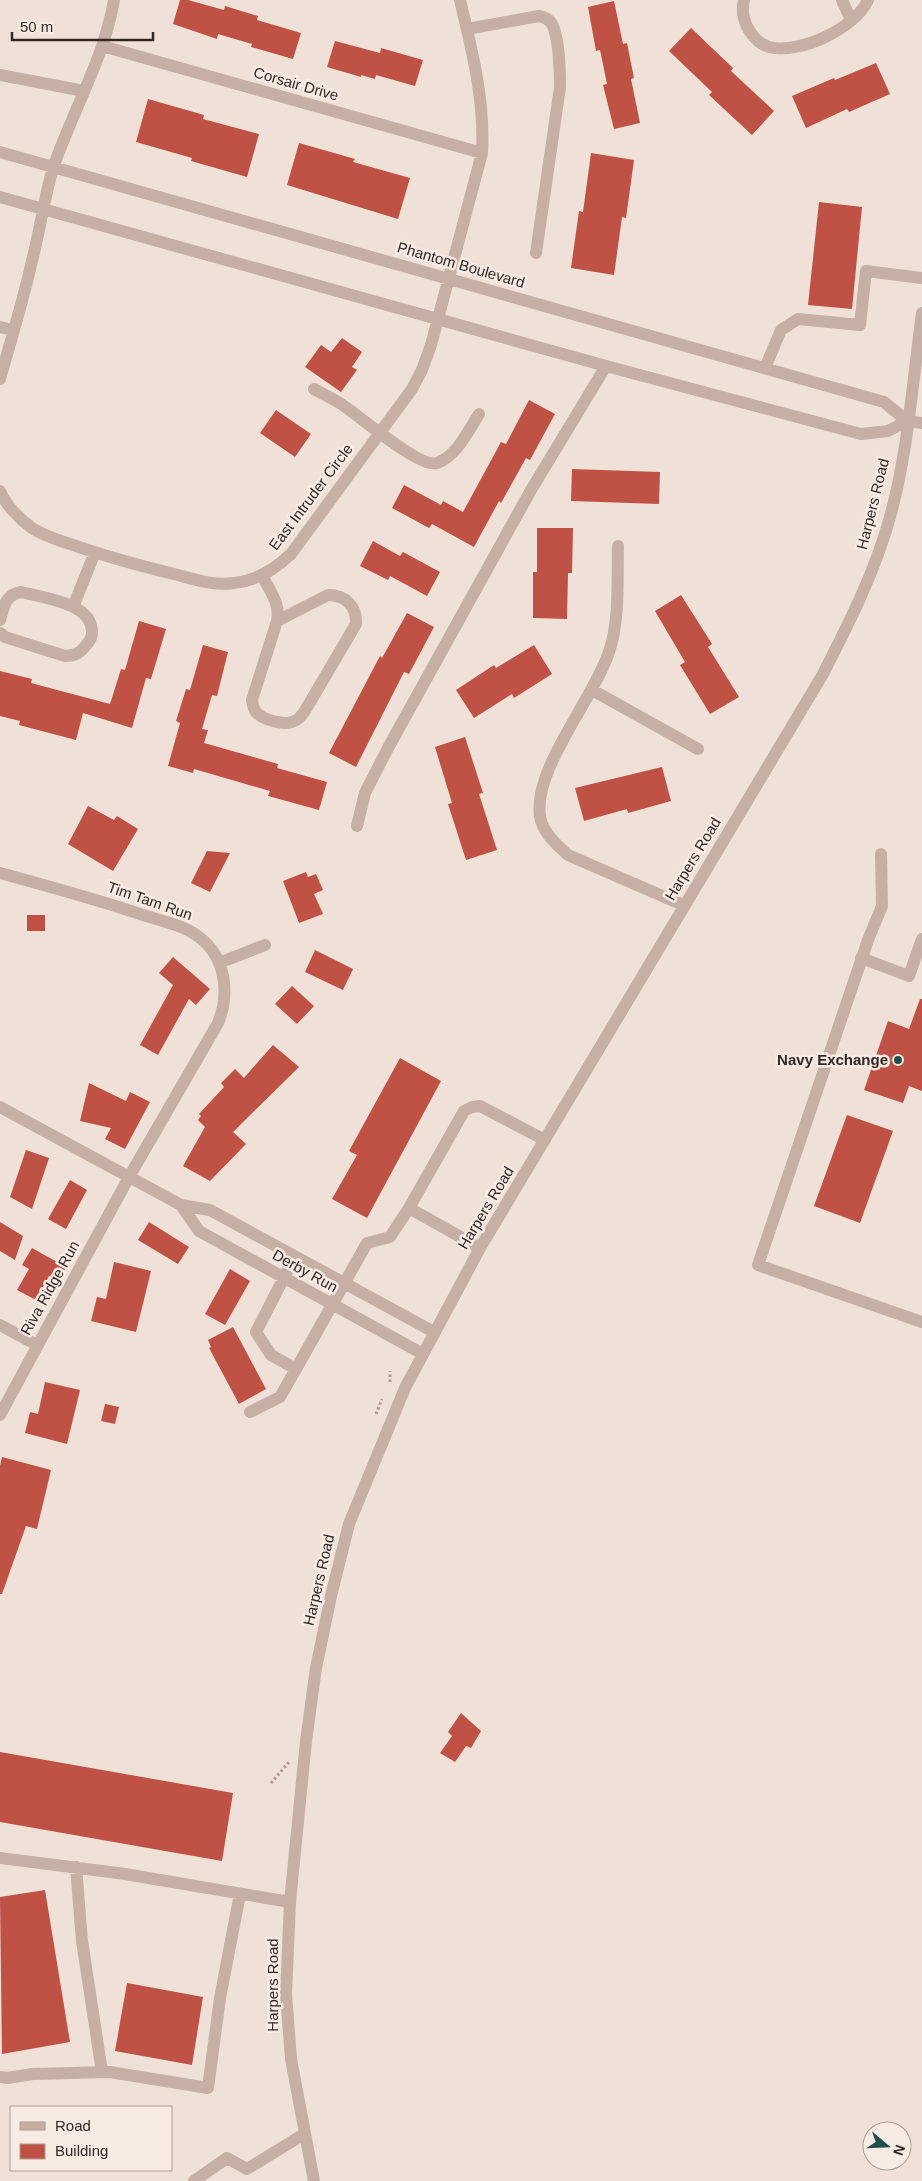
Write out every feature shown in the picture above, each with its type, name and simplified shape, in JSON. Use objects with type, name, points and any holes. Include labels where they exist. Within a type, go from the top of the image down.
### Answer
[{"type":"street","points":[[0,379],[32,261],[42,209],[54,168],[102,46],[111,19],[114,0]]},
{"type":"street","name":"East Intruder Circle","points":[[0,493],[16,514],[46,535],[126,563],[209,583],[233,584],[262,576],[280,564],[290,554],[412,388],[422,370],[438,320],[482,153],[484,127],[481,97],[460,0]]},
{"type":"street","points":[[744,0],[744,18],[756,39],[767,47],[781,49],[826,37],[851,20],[865,7],[868,0]]},
{"type":"street","points":[[842,0],[851,20]]},
{"type":"street","points":[[467,29],[539,16],[547,18],[552,25],[560,66],[560,87],[536,253]]},
{"type":"street","name":"Corsair Drive","points":[[102,46],[482,153]]},
{"type":"street","points":[[0,75],[84,91]]},
{"type":"street","name":"Phantom Boulevard","points":[[0,152],[884,402],[907,421]]},
{"type":"street","points":[[0,197],[438,320],[861,434],[888,431],[907,421],[922,423]]},
{"type":"street","points":[[765,368],[781,330],[798,319],[860,325],[866,271],[922,278]]},
{"type":"street","name":"Harpers Road","points":[[314,2181],[291,2059],[286,1994],[290,1902],[306,1741],[316,1668],[330,1596],[349,1524],[405,1388],[480,1248],[683,905],[823,674],[873,570],[890,516],[901,466],[922,313]]},
{"type":"street","points":[[0,327],[13,330]]},
{"type":"street","points":[[357,826],[365,794],[388,748],[531,490],[606,366]]},
{"type":"street","points":[[314,390],[342,405],[424,462],[438,463],[456,450],[479,414]]},
{"type":"street","points":[[618,546],[615,619],[610,651],[592,690],[544,776],[539,797],[540,817],[552,840],[568,855],[683,905]]},
{"type":"street","points":[[73,607],[95,552]]},
{"type":"street","points":[[262,576],[277,604],[279,614],[252,700],[253,708],[258,715],[281,723],[291,722],[300,718],[356,624],[357,615],[353,606],[348,601],[336,595],[328,595],[277,621]]},
{"type":"street","points":[[0,620],[6,600],[12,594],[21,592],[84,612],[90,621],[92,631],[90,641],[81,652],[72,656],[65,656],[22,643],[5,637],[0,633]]},
{"type":"street","points":[[592,690],[698,748]]},
{"type":"street","points":[[882,854],[882,906],[861,958],[758,1266],[922,1322]]},
{"type":"street","name":"Tim Tam Run","points":[[0,873],[185,928],[205,943],[219,963],[224,979],[225,997],[222,1014],[129,1177]]},
{"type":"street","points":[[861,958],[909,976],[922,938]]},
{"type":"street","points":[[219,963],[265,945]]},
{"type":"street","points":[[250,1412],[280,1397],[367,1243],[390,1237],[409,1208],[464,1111],[480,1106],[545,1140]]},
{"type":"street","name":"Derby Run","points":[[0,1107],[181,1205],[210,1210],[434,1332]]},
{"type":"street","name":"Riva Ridge Run","points":[[0,1415],[129,1177]]},
{"type":"street","name":"Derby Run","points":[[181,1205],[200,1231],[423,1354]]},
{"type":"street","points":[[409,1208],[480,1248]]},
{"type":"street","points":[[295,1256],[256,1332],[271,1355],[296,1369]]},
{"type":"street","points":[[0,1325],[37,1345]]},
{"type":"street","points":[[0,1858],[76,1868],[290,1902]]},
{"type":"street","points":[[76,1868],[82,1941],[102,2072]]},
{"type":"street","points":[[0,2077],[102,2072],[208,2088],[220,1998],[240,1894]]},
{"type":"street","points":[[194,2181],[226,2158],[248,2175],[304,2134]]},
{"type":"building","points":[[180,0],[188,0],[224,10],[225,6],[258,16],[257,20],[301,33],[293,59],[251,47],[252,44],[218,34],[217,39],[173,24]]},
{"type":"building","points":[[614,1],[623,44],[627,43],[634,78],[631,79],[640,123],[614,129],[603,85],[607,84],[600,50],[596,51],[588,7]]},
{"type":"building","points":[[691,28],[733,68],[731,71],[774,111],[752,135],[709,95],[712,92],[669,51]]},
{"type":"building","points":[[335,41],[380,53],[381,48],[423,60],[415,86],[376,75],[375,79],[361,75],[361,77],[327,67]]},
{"type":"building","points":[[876,63],[890,94],[849,112],[847,109],[806,128],[792,96]]},
{"type":"building","points":[[148,99],[204,115],[203,119],[259,134],[247,177],[191,161],[192,158],[136,142]]},
{"type":"building","points":[[299,143],[355,159],[353,162],[410,178],[398,219],[287,185]]},
{"type":"building","points":[[591,153],[634,160],[626,218],[622,217],[614,275],[571,268],[579,211],[583,212]]},
{"type":"building","points":[[819,202],[862,207],[852,309],[808,305]]},
{"type":"building","points":[[342,338],[362,352],[352,367],[357,370],[341,392],[305,367],[321,345],[331,352]]},
{"type":"building","points":[[529,400],[555,414],[530,460],[526,458],[501,503],[499,501],[474,547],[432,524],[429,528],[392,508],[404,485],[441,505],[443,501],[463,512],[501,442],[506,444]]},
{"type":"building","points":[[276,410],[311,434],[295,457],[260,433]]},
{"type":"building","points":[[572,469],[660,472],[659,504],[571,501]]},
{"type":"building","points":[[537,528],[573,528],[572,573],[568,573],[567,619],[533,618],[533,572],[537,572]]},
{"type":"building","points":[[373,541],[400,556],[403,552],[440,572],[427,596],[390,576],[388,580],[360,566]]},
{"type":"building","points":[[681,595],[712,644],[708,647],[739,697],[710,714],[680,665],[685,662],[655,611]]},
{"type":"building","points":[[407,613],[434,627],[409,674],[404,672],[356,767],[329,753],[380,656],[382,658]]},
{"type":"building","points":[[139,621],[166,629],[151,679],[146,678],[132,728],[83,713],[76,740],[19,725],[20,721],[0,716],[0,671],[32,679],[31,683],[110,704],[121,669],[125,670]]},
{"type":"building","points":[[203,645],[228,652],[217,696],[212,695],[202,729],[208,730],[204,743],[278,764],[277,768],[327,782],[319,810],[268,796],[270,791],[194,769],[193,773],[168,766],[180,723],[176,721],[186,689],[190,690]]},
{"type":"building","points":[[534,645],[552,674],[514,698],[512,694],[474,718],[456,690],[494,665],[496,668]]},
{"type":"building","points":[[465,737],[483,793],[479,794],[497,850],[466,860],[448,804],[452,803],[435,747]]},
{"type":"building","points":[[662,767],[671,801],[628,813],[627,809],[584,821],[575,788]]},
{"type":"building","points":[[88,806],[114,820],[117,816],[138,829],[113,871],[68,844]]},
{"type":"building","points":[[207,851],[230,853],[210,892],[191,883]]},
{"type":"building","points":[[306,872],[308,877],[316,874],[323,890],[314,894],[323,914],[299,923],[283,881]]},
{"type":"building","points":[[27,915],[45,915],[45,931],[27,931]]},
{"type":"building","points":[[315,950],[353,969],[343,990],[305,972]]},
{"type":"building","points":[[173,957],[210,989],[196,1005],[189,999],[158,1055],[140,1045],[173,985],[159,973]]},
{"type":"building","points":[[292,986],[314,1006],[297,1024],[275,1004]]},
{"type":"building","name":"Navy Exchange","points":[[920,999],[922,999],[922,1091],[909,1086],[903,1103],[864,1090],[888,1021],[909,1029]]},
{"type":"building","points":[[273,1045],[299,1067],[233,1132],[246,1144],[210,1181],[183,1166],[205,1127],[198,1120],[201,1116],[199,1114],[224,1087],[221,1083],[235,1069],[244,1078]]},
{"type":"building","points":[[400,1058],[441,1081],[367,1218],[332,1199],[357,1155],[349,1151]]},
{"type":"building","points":[[89,1083],[126,1101],[130,1092],[150,1102],[125,1149],[105,1139],[111,1128],[80,1121]]},
{"type":"building","points":[[847,1115],[893,1131],[860,1223],[814,1206]]},
{"type":"building","points":[[26,1150],[49,1158],[32,1209],[10,1197]]},
{"type":"building","points":[[70,1180],[87,1190],[66,1229],[48,1219]]},
{"type":"building","points":[[0,1222],[23,1236],[15,1260],[0,1251]]},
{"type":"building","points":[[149,1222],[189,1247],[178,1264],[138,1240]]},
{"type":"building","points":[[32,1248],[66,1267],[59,1281],[49,1276],[36,1300],[17,1290],[29,1269],[22,1265]]},
{"type":"building","points":[[114,1262],[151,1271],[136,1332],[91,1321],[97,1297],[106,1299]]},
{"type":"building","points":[[230,1269],[250,1281],[225,1325],[205,1314]]},
{"type":"building","points":[[233,1327],[266,1389],[239,1404],[209,1348],[211,1347],[208,1340]]},
{"type":"building","points":[[45,1382],[80,1390],[67,1444],[25,1433],[30,1412],[38,1414]]},
{"type":"building","points":[[105,1404],[119,1407],[115,1424],[101,1421]]},
{"type":"building","points":[[2,1457],[51,1470],[37,1529],[26,1526],[2,1594],[0,1594],[0,1466]]},
{"type":"building","points":[[461,1713],[481,1731],[471,1748],[466,1746],[455,1762],[440,1753],[452,1736],[448,1732]]},
{"type":"building","points":[[0,1752],[233,1793],[222,1861],[0,1822]]},
{"type":"building","points":[[45,1890],[70,2042],[2,2054],[0,1897]]},
{"type":"building","points":[[127,1983],[203,1997],[192,2065],[115,2051]]},
{"type":"place","name":"Navy Exchange","points":[[898,1060]]}]
